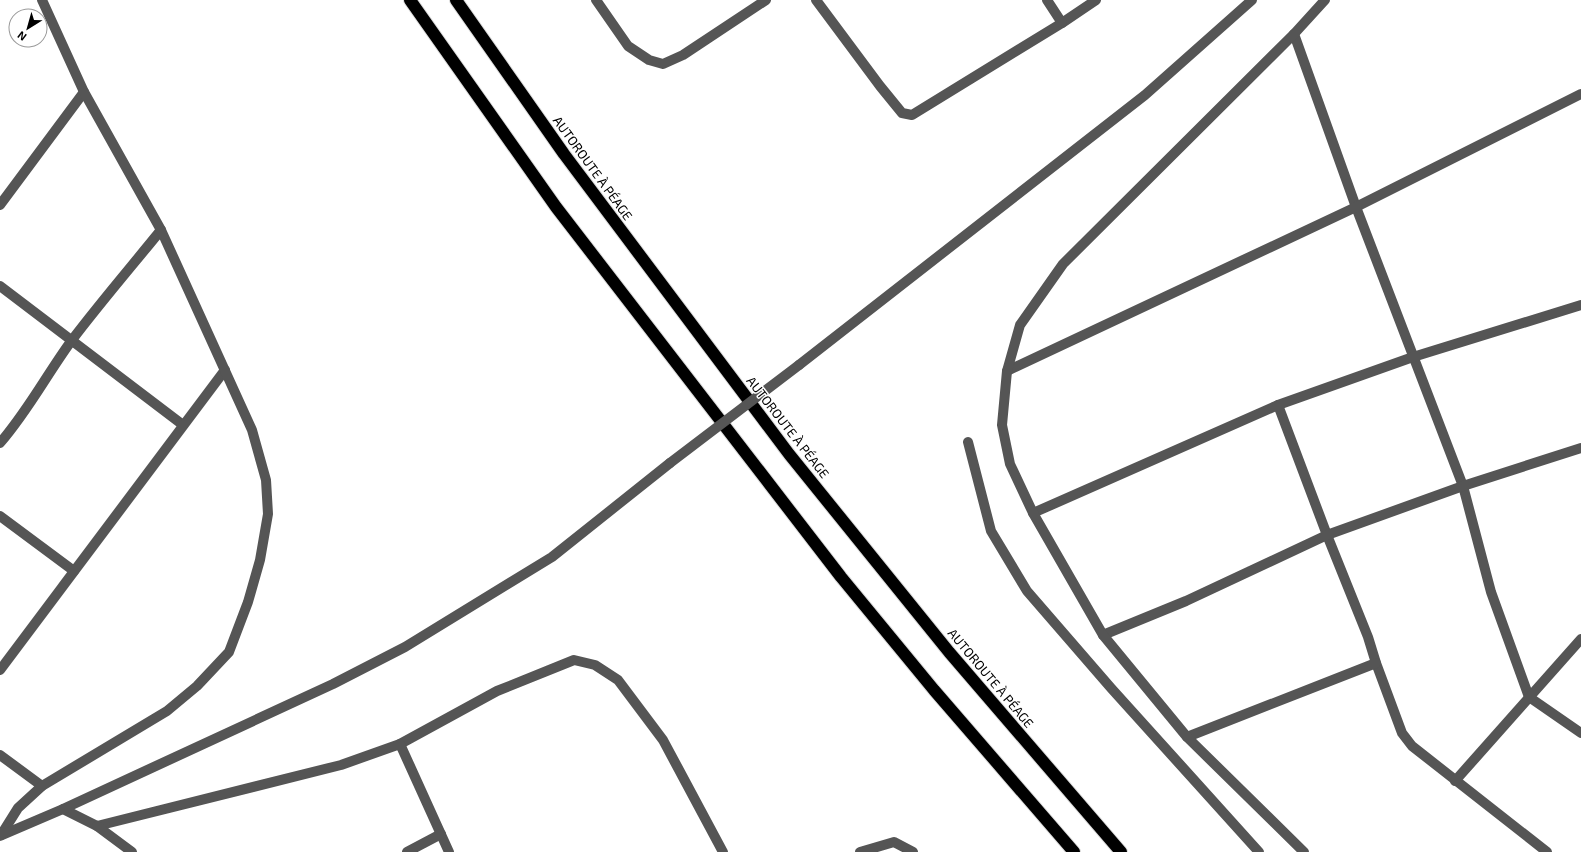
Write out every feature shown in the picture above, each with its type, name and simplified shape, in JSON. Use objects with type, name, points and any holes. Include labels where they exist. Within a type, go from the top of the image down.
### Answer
[{"type":"highway","points":[[410,0],[556,207],[841,576],[934,690],[1074,852]]},
{"type":"highway","name":"AUTOROUTE À PÉAGE","points":[[456,0],[564,154],[789,454],[949,652],[1121,852]]},
{"type":"street","points":[[0,836],[18,808],[42,786],[167,711],[197,686],[229,652],[248,602],[260,560],[268,514],[266,480],[252,430],[160,230],[84,92],[42,0]]},
{"type":"street","points":[[596,0],[628,46],[649,60],[663,64],[683,55],[766,0]]},
{"type":"street","points":[[816,0],[902,113],[912,116],[1062,23],[1096,0]]},
{"type":"street","points":[[1047,0],[1062,23]]},
{"type":"street","points":[[0,836],[63,809],[333,684],[405,647],[552,557],[670,463],[799,365],[1145,95],[1252,0]]},
{"type":"street","points":[[1304,852],[1187,737],[1103,635],[1033,513],[1010,464],[1002,425],[1007,371],[1020,325],[1062,264],[1294,34],[1325,0]]},
{"type":"street","points":[[1294,34],[1356,207],[1462,486],[1491,592],[1529,697],[1581,733]]},
{"type":"street","points":[[0,205],[84,92]]},
{"type":"street","points":[[1007,371],[1356,207],[1581,94]]},
{"type":"street","points":[[0,442],[16,424],[72,340],[160,230]]},
{"type":"street","points":[[0,286],[183,425]]},
{"type":"street","points":[[1033,513],[1278,405],[1413,357],[1581,305]]},
{"type":"street","points":[[0,670],[225,370]]},
{"type":"street","points":[[1278,405],[1327,535],[1368,637],[1402,733],[1412,746],[1547,852]]},
{"type":"street","points":[[968,442],[991,531],[1027,591],[1111,688],[1259,852]]},
{"type":"street","points":[[1103,635],[1186,601],[1327,535],[1462,486],[1581,448]]},
{"type":"street","points":[[0,516],[74,571]]},
{"type":"street","points":[[1455,781],[1581,639]]},
{"type":"street","points":[[97,826],[341,765],[400,744],[497,691],[574,660],[595,665],[618,680],[663,740],[723,852]]},
{"type":"street","points":[[1187,737],[1376,663]]},
{"type":"street","points":[[400,744],[449,852]]},
{"type":"street","points":[[0,755],[42,786]]},
{"type":"street","points":[[63,809],[97,826],[132,852]]},
{"type":"street","points":[[407,852],[441,834]]},
{"type":"street","points":[[860,852],[877,849],[894,842],[913,852]]}]
